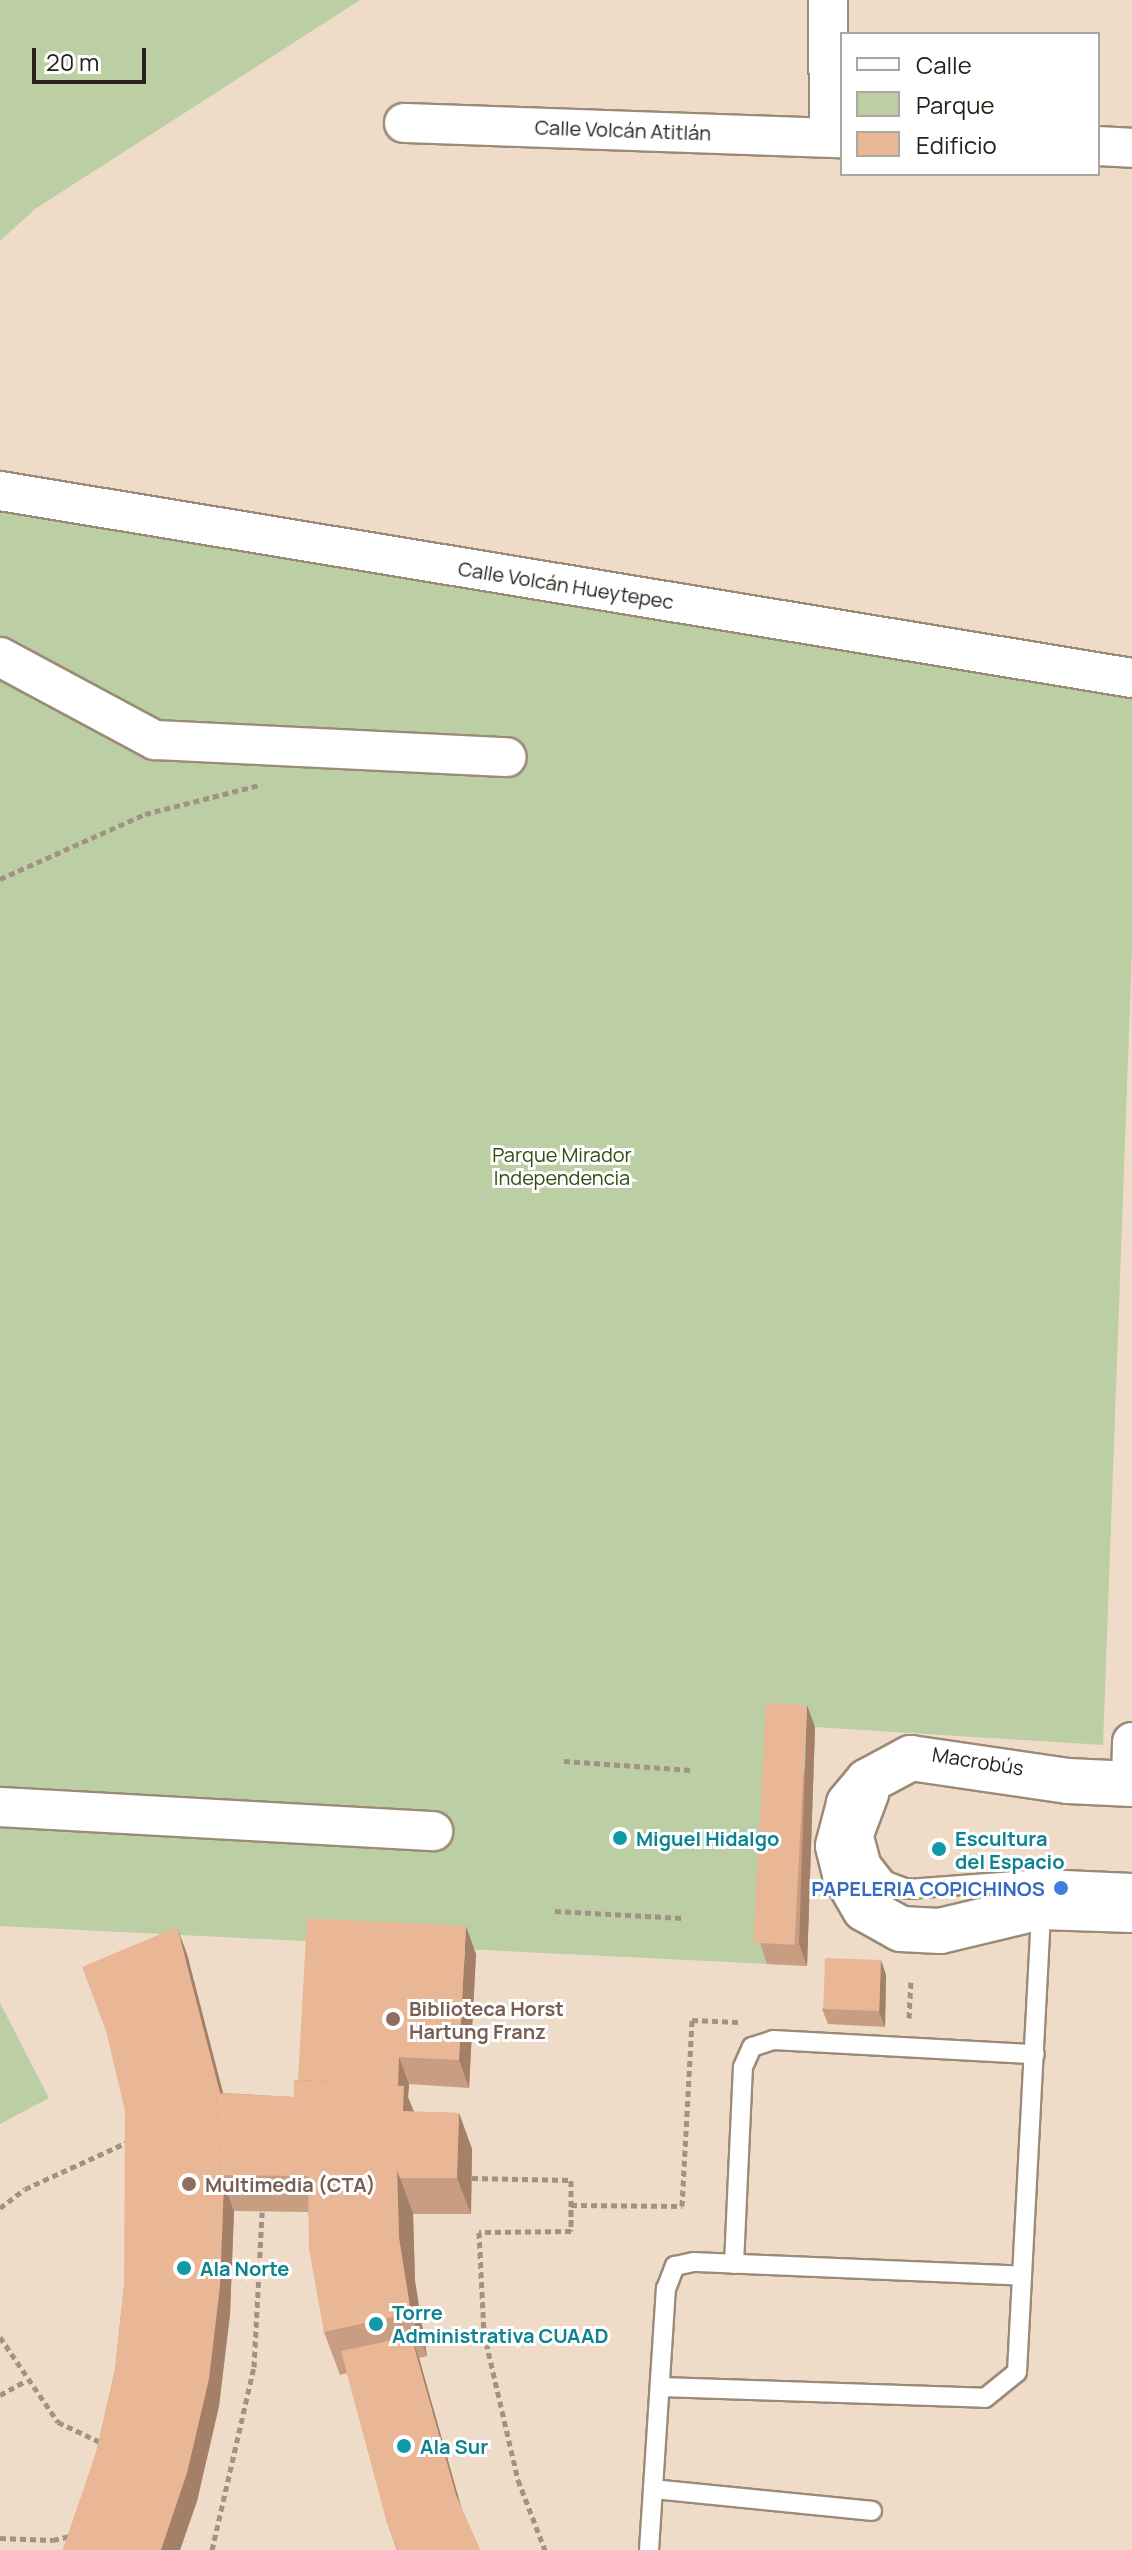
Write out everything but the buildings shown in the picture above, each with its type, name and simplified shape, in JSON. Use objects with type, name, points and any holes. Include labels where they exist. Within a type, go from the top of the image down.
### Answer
[{"type":"street","points":[[828,0],[835,138]]},
{"type":"street","name":"Calle Volcán Atitlán","points":[[404,123],[835,138]]},
{"type":"street","points":[[1100,146],[1132,148]]},
{"type":"street","name":"Calle Volcán Hueytepec","points":[[0,491],[1132,678]]},
{"type":"street","points":[[0,657],[155,740],[507,757]]},
{"type":"street","points":[[1132,1776],[1068,1781],[911,1758],[868,1781],[849,1804],[838,1846],[845,1875],[865,1909],[901,1929],[940,1931],[1041,1907],[1132,1910]]},
{"type":"street","points":[[0,1807],[433,1831]]},
{"type":"lane","name":"Macrobús","points":[[1132,1776],[1042,1793],[912,1774],[889,1784],[871,1804],[864,1836],[871,1862],[886,1881],[908,1889],[1042,1879],[1132,1883]]},
{"type":"lane","points":[[661,2387],[985,2398],[1017,2372],[1041,1907]]},
{"type":"lane","points":[[734,2264],[743,2067],[752,2047],[773,2040],[1035,2054]]},
{"type":"lane","points":[[649,2550],[666,2289],[675,2266],[734,2264],[1022,2276]]},
{"type":"lane","points":[[653,2489],[872,2511]]},
{"type":"path","points":[[0,879],[145,814],[265,784]]},
{"type":"path","points":[[564,1761],[692,1770]]},
{"type":"path","points":[[555,1911],[683,1918]]},
{"type":"path","points":[[0,2208],[25,2189],[135,2139]]},
{"type":"path","points":[[472,2178],[571,2180],[571,2231],[479,2232],[487,2348],[518,2480],[545,2550]]},
{"type":"path","points":[[212,2550],[254,2367],[262,2212]]},
{"type":"path","points":[[0,2337],[25,2381],[58,2422],[113,2449]]},
{"type":"path","points":[[0,2395],[25,2381]]},
{"type":"path","points":[[0,2538],[53,2540],[78,2534]]},
{"type":"green space","points":[[0,0],[360,0],[35,209],[0,241]]},
{"type":"green space","name":"Parque Mirador Independencia","points":[[0,506],[1132,686],[1132,949],[1103,1745],[815,1727],[807,1966],[0,1926]]},
{"type":"green space","points":[[0,2003],[49,2098],[0,2124]]},
{"type":"place","name":"Miguel Hidalgo","points":[[620,1838]]},
{"type":"place","name":"Escultura del Espacio","points":[[939,1849]]},
{"type":"place","name":"PAPELERIA COPICHINOS","points":[[1061,1888]]},
{"type":"place","name":"Biblioteca Horst Hartung Franz","points":[[393,2019]]},
{"type":"place","name":"Multimedia (CTA)","points":[[189,2184]]},
{"type":"place","name":"Ala Norte","points":[[184,2268]]},
{"type":"place","name":"Torre Administrativa CUAAD","points":[[376,2324]]},
{"type":"place","name":"Ala Sur","points":[[404,2446]]}]
